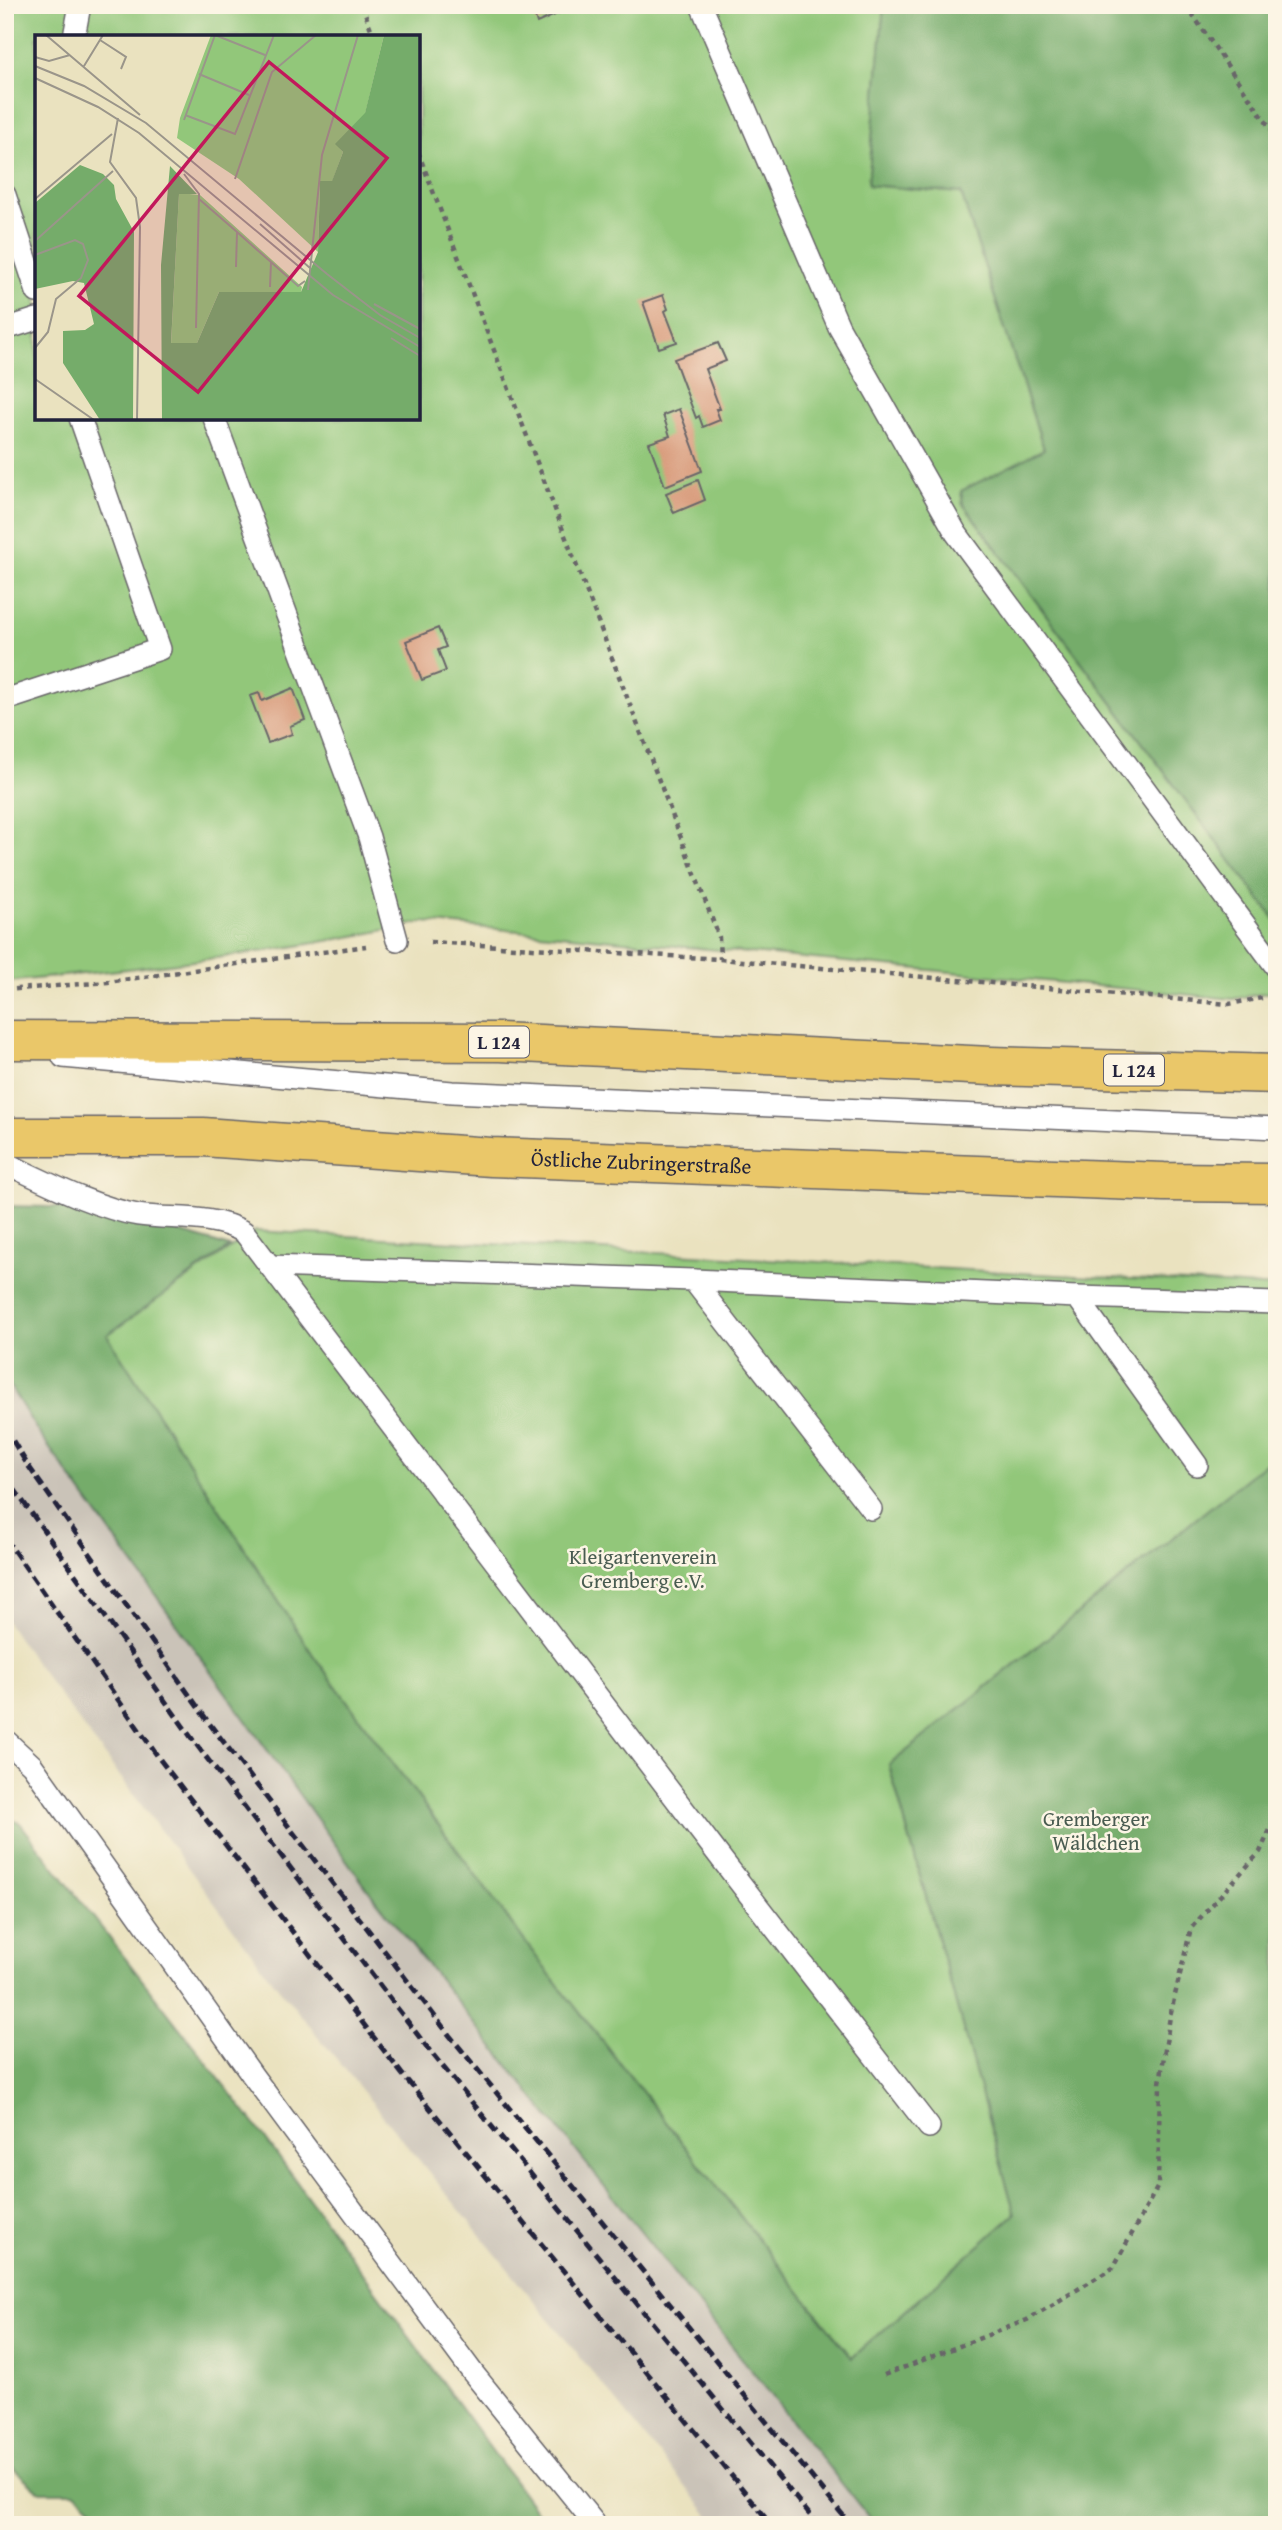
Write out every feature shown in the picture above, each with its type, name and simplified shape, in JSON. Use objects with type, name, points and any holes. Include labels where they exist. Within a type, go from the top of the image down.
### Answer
[{"type":"highway","name":"L 124","points":[[5,1040],[500,1042],[991,1066],[1277,1074]]},
{"type":"highway","name":"Östliche Zubringerstraße","points":[[5,1136],[203,1137],[491,1157],[1164,1182],[1277,1183]]},
{"type":"lane","points":[[74,35],[80,5]]},
{"type":"lane","points":[[701,5],[839,327],[956,533],[1277,968]]},
{"type":"lane","points":[[5,195],[35,286]]},
{"type":"lane","points":[[5,329],[35,320]]},
{"type":"lane","points":[[5,700],[160,649],[81,420]]},
{"type":"lane","points":[[215,420],[369,837],[397,940]]},
{"type":"lane","points":[[5,1052],[452,1092],[1277,1128]]},
{"type":"lane","points":[[5,1163],[75,1195],[135,1214],[230,1223],[244,1232],[855,2034],[929,2127]]},
{"type":"lane","points":[[270,1266],[1277,1303]]},
{"type":"lane","points":[[693,1280],[871,1509]]},
{"type":"lane","points":[[1077,1297],[1197,1465]]},
{"type":"lane","points":[[5,1740],[32,1765],[253,2076],[473,2373],[596,2525]]},
{"type":"path","points":[[362,5],[373,35]]},
{"type":"path","points":[[1186,5],[1277,138]]},
{"type":"path","points":[[420,157],[719,937],[720,960]]},
{"type":"path","points":[[5,990],[108,982],[397,940],[720,960],[1229,1004],[1265,998]]},
{"type":"path","points":[[884,2375],[1027,2320],[1113,2268],[1158,2186],[1160,2083],[1170,2015],[1191,1928],[1259,1852],[1277,1814]]},
{"type":"shaded area","points":[[5,1378],[38,1432],[371,1894],[875,2525],[717,2525],[268,1975],[5,1619]]},
{"type":"green space","points":[[5,5],[884,5],[868,185],[961,193],[1044,450],[961,491],[963,504],[1277,922],[1277,991],[1233,999],[424,922],[320,942],[111,971],[5,982]]},
{"type":"green space","points":[[884,5],[1277,5],[1277,922],[963,504],[961,491],[1044,449],[961,193],[868,185]]},
{"type":"green space","name":"Gremberger Wäldchen","points":[[5,1206],[99,1208],[230,1247],[107,1335],[313,1655],[543,1966],[852,2358],[1015,2214],[889,1765],[1277,1454],[1277,2525],[875,2525],[371,1894],[38,1432],[5,1378]]},
{"type":"green space","name":"Kleigartenverein Gremberg e.V.","points":[[255,1231],[1277,1287],[1277,1454],[889,1765],[1015,2214],[852,2358],[543,1966],[313,1655],[107,1335]]},
{"type":"green space","points":[[5,1817],[20,1823],[259,2130],[546,2525],[112,2525],[75,2492],[40,2492],[5,2461]]},
{"type":"building","points":[[531,5],[560,5],[562,12],[537,23]]},
{"type":"building","points":[[663,295],[668,309],[665,311],[677,342],[659,348],[643,302]]},
{"type":"building","points":[[718,343],[726,361],[705,369],[720,409],[716,409],[720,420],[703,427],[699,416],[696,418],[674,359]]},
{"type":"building","points":[[679,409],[702,471],[665,486],[649,443],[670,436],[663,415]]},
{"type":"building","points":[[698,480],[705,500],[674,513],[666,493]]},
{"type":"building","points":[[438,628],[446,647],[438,650],[446,671],[422,680],[406,641]]},
{"type":"building","points":[[293,688],[305,720],[290,726],[292,734],[268,743],[250,696],[259,693],[262,701]]},
{"type":"railway","points":[[5,1428],[27,1464],[209,1723],[450,2036],[851,2525]]},
{"type":"railway","points":[[5,1476],[193,1740],[430,2051],[818,2525]]},
{"type":"railway","points":[[5,1538],[161,1761],[402,2074],[772,2525]]}]
